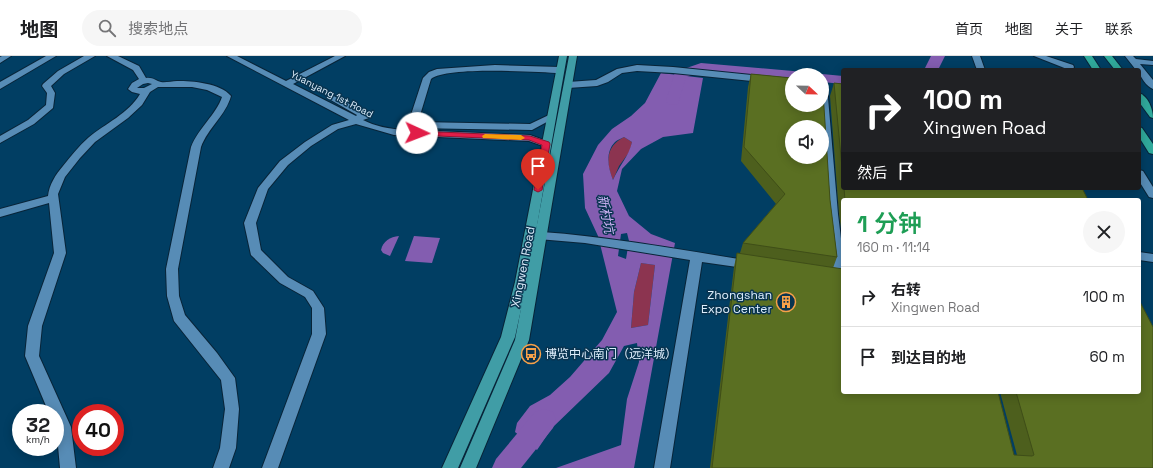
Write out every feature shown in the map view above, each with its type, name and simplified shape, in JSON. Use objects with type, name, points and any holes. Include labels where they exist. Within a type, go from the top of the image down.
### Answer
[{"type":"highway","points":[[1088,56],[1096,68]]},
{"type":"highway","points":[[1108,56],[1117,68]]},
{"type":"highway","points":[[1141,99],[1153,115]]},
{"type":"highway","points":[[1141,133],[1153,151]]},
{"type":"main road","name":"Xingwen Road","points":[[450,468],[508,337],[521,282],[563,56]]},
{"type":"main road","name":"Xingwen Road","points":[[468,468],[522,340],[542,236],[573,56]]},
{"type":"street","points":[[0,61],[7,56]]},
{"type":"street","points":[[0,86],[52,56]]},
{"type":"street","points":[[0,140],[31,122],[50,106],[51,93],[46,86],[55,76],[74,64],[91,56]]},
{"type":"street","points":[[111,56],[136,68],[149,86]]},
{"type":"street","name":"Yuanyang 1st Road","points":[[231,56],[290,82]]},
{"type":"street","name":"Yuanyang 1st Road","points":[[246,56],[364,124],[394,132],[530,138],[546,144]]},
{"type":"street","points":[[290,82],[341,56]]},
{"type":"street","points":[[976,56],[980,68]]},
{"type":"street","points":[[1038,56],[1068,68]]},
{"type":"street","points":[[1063,56],[1070,68]]},
{"type":"street","points":[[1131,59],[1153,63]]},
{"type":"street","points":[[1131,59],[1138,68]]},
{"type":"street","points":[[404,133],[412,125],[427,78],[432,74],[440,71],[495,68],[560,70]]},
{"type":"street","points":[[568,85],[597,83],[620,71],[636,68],[673,70],[785,81]]},
{"type":"street","points":[[1141,71],[1153,86]]},
{"type":"street","points":[[149,86],[197,84],[217,90],[226,96],[224,105],[204,131],[196,147],[172,269],[173,296],[179,317],[228,378],[232,409],[228,448],[221,468]]},
{"type":"street","points":[[68,468],[63,427],[32,356],[35,326],[60,253],[53,194],[60,176],[76,156],[92,140],[125,116],[139,103],[149,86]]},
{"type":"street","points":[[828,112],[838,214],[841,263]]},
{"type":"street","points":[[444,134],[532,127],[551,117]]},
{"type":"street","points":[[270,468],[318,334],[318,308],[309,294],[284,280],[255,252],[250,222],[263,188],[284,163],[308,144],[335,127],[357,119]]},
{"type":"street","name":"Yuanyang 1st Road","points":[[357,119],[370,119],[395,125],[412,125],[444,134]]},
{"type":"street","points":[[1141,177],[1153,195]]},
{"type":"street","points":[[0,212],[53,198]]},
{"type":"street","points":[[542,236],[585,238],[765,267]]},
{"type":"street","points":[[662,468],[690,255]]},
{"type":"street","points":[[1141,256],[1153,258]]},
{"type":"street","points":[[825,277],[841,279]]},
{"type":"shaded area","points":[[624,137],[632,142],[630,151],[619,166],[613,180],[608,162],[610,151],[618,141]]},
{"type":"shaded area","points":[[641,263],[655,265],[648,325],[631,328],[634,292]]},
{"type":"water","points":[[661,73],[703,78],[693,133],[663,137],[641,149],[622,169],[617,191],[629,216],[651,234],[675,243],[634,468],[556,468],[621,445],[627,399],[639,362],[637,343],[624,346],[609,373],[552,428],[537,450],[515,432],[517,423],[530,406],[550,395],[570,377],[602,340],[617,312],[598,236],[585,208],[583,174],[598,145],[612,129],[631,116],[645,103]],"holes":[[[624,137],[632,142],[629,152],[613,180],[608,160],[610,150],[615,142]],[[627,233],[629,241],[626,259],[618,256],[621,234]],[[641,263],[655,265],[648,325],[631,328],[634,292]]]},
{"type":"water","points":[[399,236],[390,256],[383,253],[381,250],[385,242],[390,238]]},
{"type":"water","points":[[414,236],[440,238],[432,263],[405,261]]},
{"type":"building","points":[[751,74],[785,77],[785,112],[824,112],[825,120],[785,120],[785,164],[828,164],[830,200],[837,257],[743,243],[785,194],[744,147]]},
{"type":"building","points":[[834,83],[841,84],[841,157]]},
{"type":"building","points":[[844,190],[1083,190],[1087,198],[845,198]]},
{"type":"building","name":"Zhongshan Expo Center","points":[[737,253],[841,269],[841,394],[999,394],[1014,455],[1034,455],[1017,394],[1141,394],[1141,304],[1153,327],[1153,468],[712,468]]},
{"type":"waterway","name":"新村坑","points":[[932,68],[938,56]]},
{"type":"waterway","name":"新村坑","points":[[673,101],[680,75],[701,67],[785,74]]},
{"type":"waterway","name":"新村坑","points":[[829,79],[841,80]]},
{"type":"waterway","name":"新村坑","points":[[505,468],[544,420]]},
{"type":"slow traffic","points":[[485,136],[521,138]]},
{"type":"place","name":"Zhongshan Expo Center","points":[[786,302]]},
{"type":"place","name":"博览中心南门（远洋城）","points":[[531,354]]},
{"type":"route","points":[[417,133],[530,138],[546,144],[538,190]]}]
